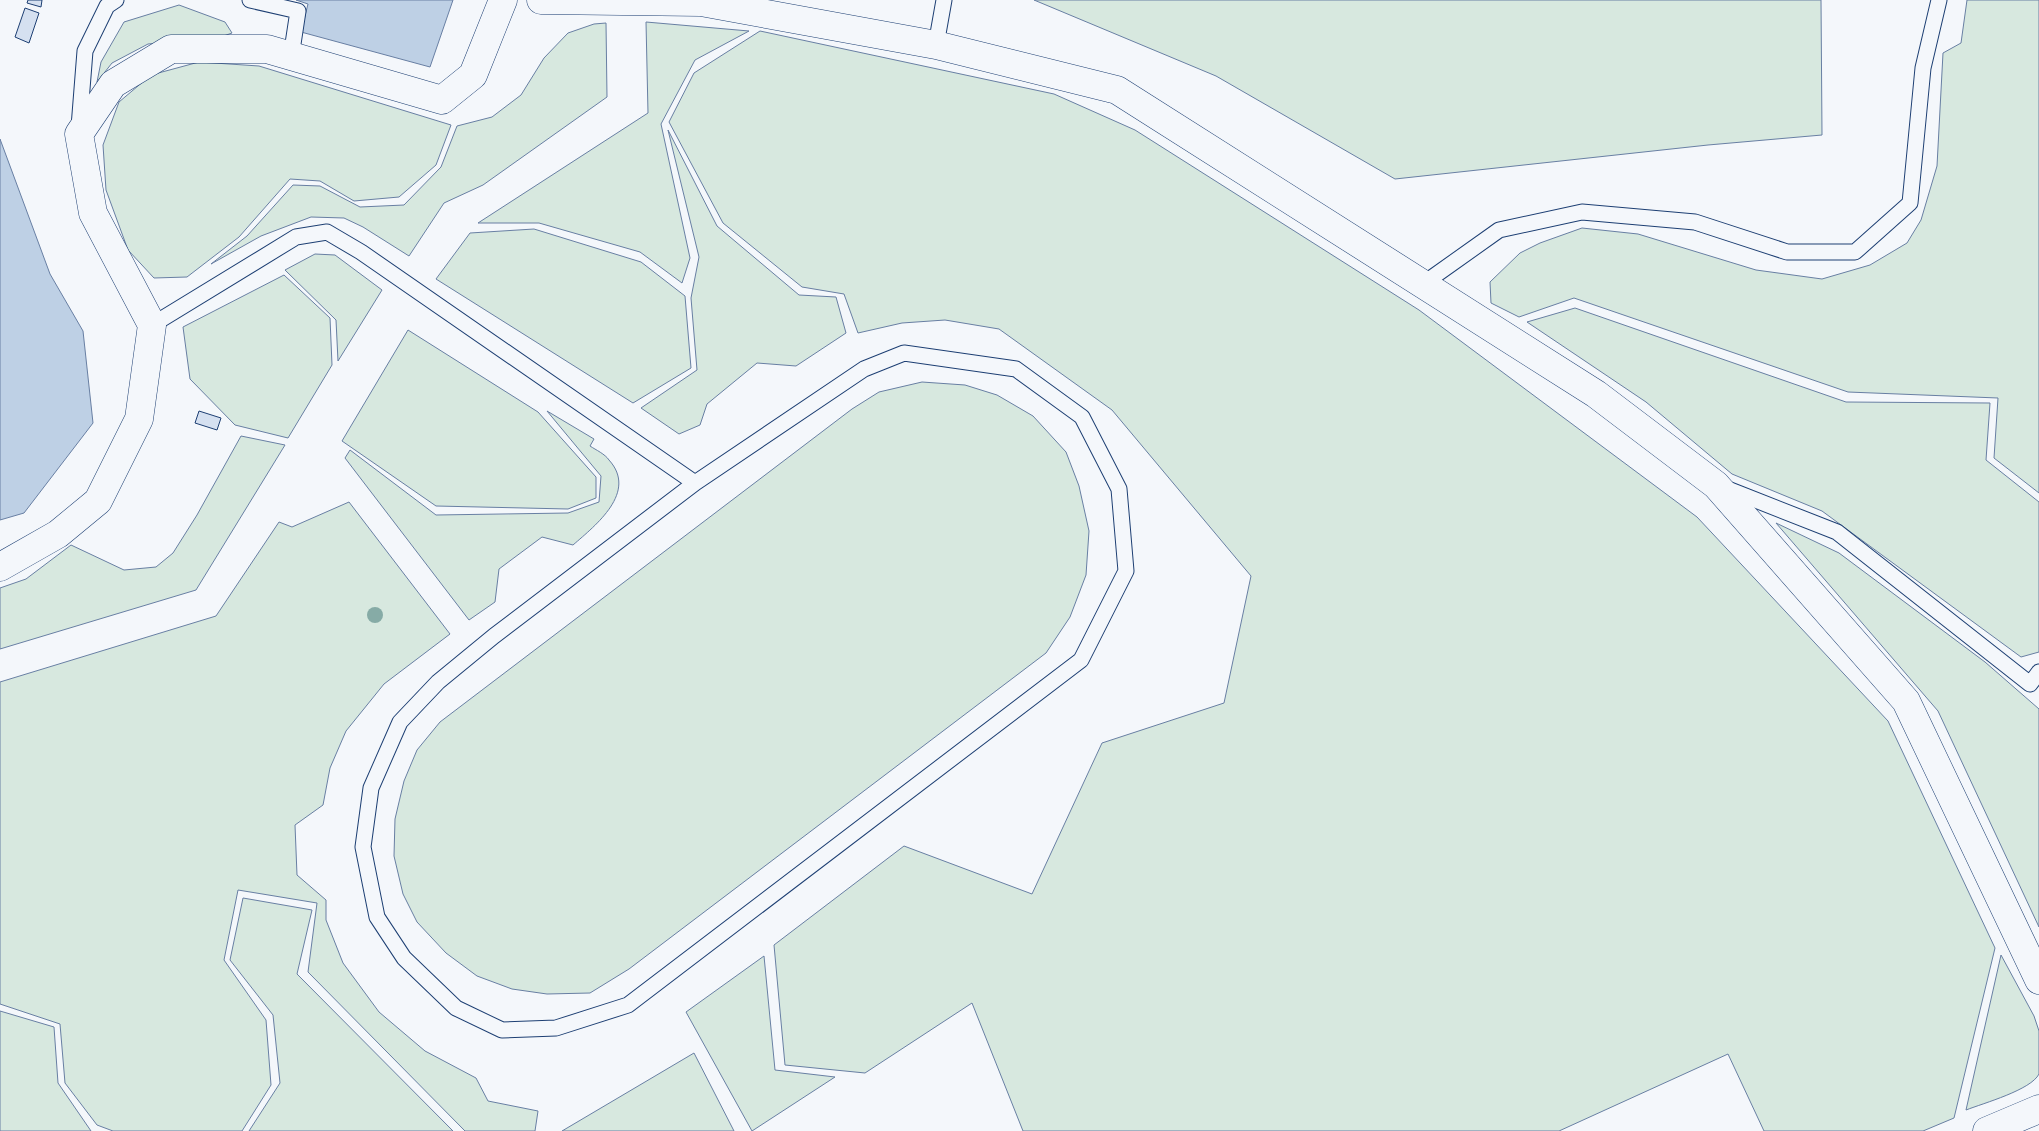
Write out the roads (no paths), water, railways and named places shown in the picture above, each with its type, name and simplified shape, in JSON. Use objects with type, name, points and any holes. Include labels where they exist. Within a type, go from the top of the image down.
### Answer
[{"type":"street","points":[[0,567],[58,534],[98,501],[139,419],[152,325],[93,213],[79,134],[113,84],[171,50],[267,49],[442,100],[473,75],[503,0]]},
{"type":"street","points":[[541,0],[701,2],[936,45],[1117,90],[1596,394],[1716,485],[1906,701],[2039,980]]},
{"type":"street","points":[[1987,1131],[2039,1109]]},
{"type":"lane","points":[[79,134],[84,51],[107,6],[116,0]]},
{"type":"lane","points":[[250,0],[298,11],[291,57]]},
{"type":"lane","points":[[936,45],[944,0]]},
{"type":"lane","points":[[1423,284],[1499,230],[1582,212],[1695,222],[1787,252],[1855,252],[1910,203],[1923,68],[1938,0]]},
{"type":"lane","points":[[152,325],[296,237],[327,232],[361,252],[695,483]]},
{"type":"lane","points":[[904,353],[1016,369],[1082,416],[1119,489],[1126,571],[1082,660],[628,1005],[556,1028],[502,1030],[456,1008],[404,958],[377,917],[363,847],[371,788],[400,722],[438,682],[494,636],[695,483],[864,369],[904,353]]},
{"type":"lane","points":[[1716,485],[1837,532],[2030,684],[2039,672]]},
{"type":"water","points":[[296,0],[453,0],[430,67],[301,32],[308,4]]},
{"type":"water","points":[[0,139],[50,274],[83,331],[93,423],[24,513],[0,520]]}]
